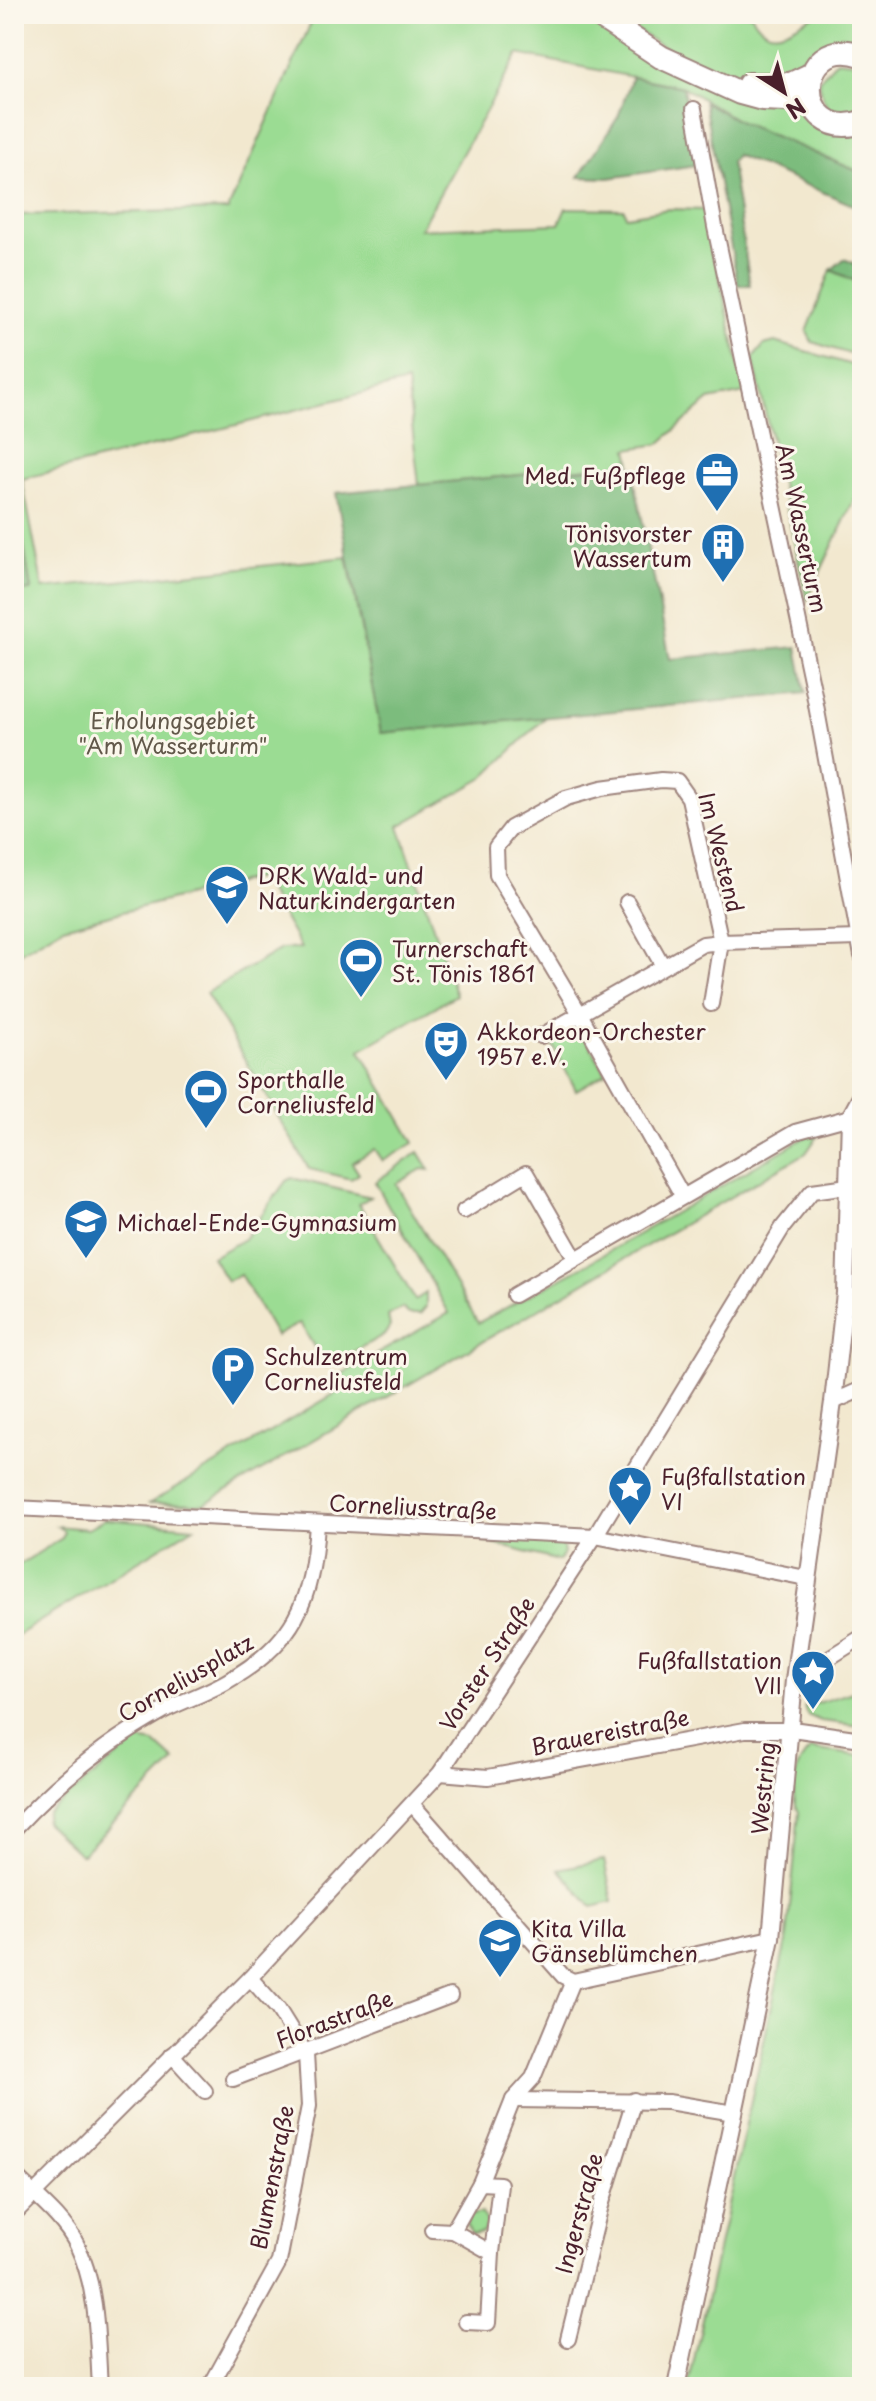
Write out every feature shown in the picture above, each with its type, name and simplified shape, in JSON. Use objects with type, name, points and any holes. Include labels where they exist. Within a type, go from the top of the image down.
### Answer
[{"type":"main road","points":[[596,14],[661,57],[724,85],[762,99],[811,101]]},
{"type":"main road","points":[[724,85],[791,84],[812,74],[827,56],[858,49]]},
{"type":"main road","points":[[812,74],[811,101],[816,112],[837,125],[862,123]]},
{"type":"street","name":"Am Wasserturm","points":[[694,109],[715,227],[814,694],[862,956]]},
{"type":"street","name":"Im Westend","points":[[580,1014],[497,875],[496,847],[511,828],[566,798],[602,788],[661,780],[677,781],[689,798],[721,942],[711,1004]]},
{"type":"street","points":[[627,902],[663,966]]},
{"type":"street","name":"Im Westend","points":[[541,1036],[703,944],[859,938]]},
{"type":"street","points":[[580,1014],[682,1195]]},
{"type":"street","points":[[848,1186],[850,1117],[862,1095]]},
{"type":"street","points":[[514,1295],[795,1132],[850,1117]]},
{"type":"street","points":[[464,1211],[526,1173],[575,1258]]},
{"type":"street","name":"Westring","points":[[676,2387],[771,1938],[794,1680],[833,1402],[847,1257],[848,1186]]},
{"type":"street","name":"Vorster Straße","points":[[14,2214],[250,1978],[440,1773],[595,1536],[783,1227],[812,1191],[848,1186]]},
{"type":"street","points":[[833,1402],[862,1389]]},
{"type":"street","name":"Corneliusstraße","points":[[14,1508],[595,1536],[806,1578]]},
{"type":"street","name":"Corneliusplatz","points":[[14,1829],[63,1780],[161,1712],[225,1682],[277,1648],[304,1603],[314,1562],[317,1524]]},
{"type":"street","points":[[794,1680],[862,1637]]},
{"type":"street","name":"Brauereistraße","points":[[440,1773],[488,1777],[745,1730],[789,1730],[862,1739]]},
{"type":"street","points":[[412,1804],[563,1976],[573,1981],[771,1938]]},
{"type":"street","name":"Blumenstraße","points":[[210,2387],[279,2262],[309,2106],[306,2054],[278,2009],[250,1978]]},
{"type":"street","points":[[453,2231],[480,2183],[513,2100],[533,2078],[573,1981]]},
{"type":"street","name":"Florastraße","points":[[233,2079],[306,2054],[450,1996]]},
{"type":"street","points":[[172,2055],[205,2091]]},
{"type":"street","points":[[513,2100],[634,2100],[734,2113]]},
{"type":"street","name":"Ingerstraße","points":[[568,2339],[600,2209],[634,2100]]},
{"type":"street","points":[[14,2175],[77,2244],[94,2302],[100,2387]]},
{"type":"street","points":[[466,2322],[488,2323],[500,2184],[480,2183]]},
{"type":"street","points":[[432,2230],[453,2231],[492,2253]]},
{"type":"green space","name":"Erholungsgebiet \"Am Wasserturm\"","points":[[315,14],[579,14],[648,59],[862,131],[862,173],[740,122],[683,87],[518,54],[420,229],[559,224],[566,208],[624,209],[626,216],[669,209],[705,210],[745,393],[709,400],[659,444],[628,449],[631,464],[419,485],[407,382],[22,479],[43,589],[347,557],[381,733],[546,717],[482,779],[399,826],[456,995],[360,1050],[414,1143],[383,1161],[375,1149],[352,1163],[359,1174],[351,1179],[309,1169],[206,993],[281,949],[301,948],[260,877],[63,927],[14,956],[14,592],[31,590],[14,484],[14,215],[228,210]]},
{"type":"green space","points":[[611,14],[751,14],[759,25],[775,33],[822,14],[862,14],[862,29],[858,32],[858,38],[800,73],[774,78],[748,77],[724,73],[677,54]]},
{"type":"green space","points":[[837,60],[862,63],[862,111],[852,115],[836,114],[823,97],[819,80]]},
{"type":"green space","points":[[632,77],[683,87],[696,165],[609,178],[579,177],[618,117]]},
{"type":"green space","points":[[704,102],[740,122],[862,173],[862,209],[736,155],[731,162],[750,285],[738,285]]},
{"type":"green space","points":[[844,259],[862,267],[862,284],[831,270]]},
{"type":"green space","points":[[831,270],[862,284],[862,358],[812,342],[807,332]]},
{"type":"green space","points":[[775,342],[862,368],[862,483],[807,600],[753,358],[764,345]]},
{"type":"green space","points":[[631,464],[670,659],[797,647],[806,693],[381,733],[336,493]]},
{"type":"green space","points":[[14,484],[31,590],[14,592]]},
{"type":"green space","points":[[575,1026],[581,1030],[606,1073],[576,1090],[550,1040]]},
{"type":"green space","points":[[809,1135],[817,1137],[806,1153],[204,1504],[150,1503],[339,1391],[333,1379],[449,1313],[375,1182],[419,1152],[430,1170],[422,1169],[396,1184],[478,1323],[578,1269]]},
{"type":"green space","points":[[856,1143],[862,1160],[862,1300],[853,1355],[856,1254],[851,1179]]},
{"type":"green space","points":[[292,1178],[370,1197],[359,1204],[415,1300],[426,1293],[426,1307],[420,1314],[409,1314],[402,1308],[388,1316],[390,1326],[385,1334],[326,1367],[300,1323],[276,1336],[240,1274],[227,1281],[212,1257],[244,1239],[286,1181]]},
{"type":"green space","points":[[105,1519],[194,1527],[14,1637],[14,1568],[62,1538],[64,1531],[57,1526],[88,1529]]},
{"type":"green space","points":[[486,1536],[553,1539],[562,1543],[564,1553],[559,1561],[483,1541]]},
{"type":"green space","points":[[862,1689],[862,1726],[821,1721],[807,1715],[804,1707]]},
{"type":"green space","points":[[138,1740],[155,1743],[175,1761],[81,1855],[45,1822],[47,1813]]},
{"type":"green space","points":[[811,1749],[862,1756],[862,2387],[688,2387],[787,1937],[799,1812],[794,1796],[794,1779],[800,1762]]},
{"type":"green space","points":[[604,1860],[613,1902],[592,1907],[559,1869]]},
{"type":"green space","points":[[481,2213],[487,2222],[483,2232],[472,2234],[466,2225],[470,2215]]},
{"type":"place","name":"Med. Fußpflege","points":[[717,513]]},
{"type":"place","name":"Tönisvorster Wassertum","points":[[723,584]]},
{"type":"place","name":"DRK Wald- und Naturkindergarten","points":[[227,926]]},
{"type":"place","name":"Turnerschaft St. Tönis 1861","points":[[361,999]]},
{"type":"place","name":"Akkordeon-Orchester 1957 e.V.","points":[[446,1082]]},
{"type":"place","name":"Sporthalle Corneliusfeld","points":[[206,1130]]},
{"type":"place","name":"Michael-Ende-Gymnasium","points":[[86,1260]]},
{"type":"place","name":"Schulzentrum Corneliusfeld","points":[[233,1407]]},
{"type":"place","name":"Fußfallstation VI","points":[[630,1527]]},
{"type":"place","name":"Fußfallstation VII","points":[[813,1711]]},
{"type":"place","name":"Kita Villa Gänseblümchen","points":[[500,1979]]}]
